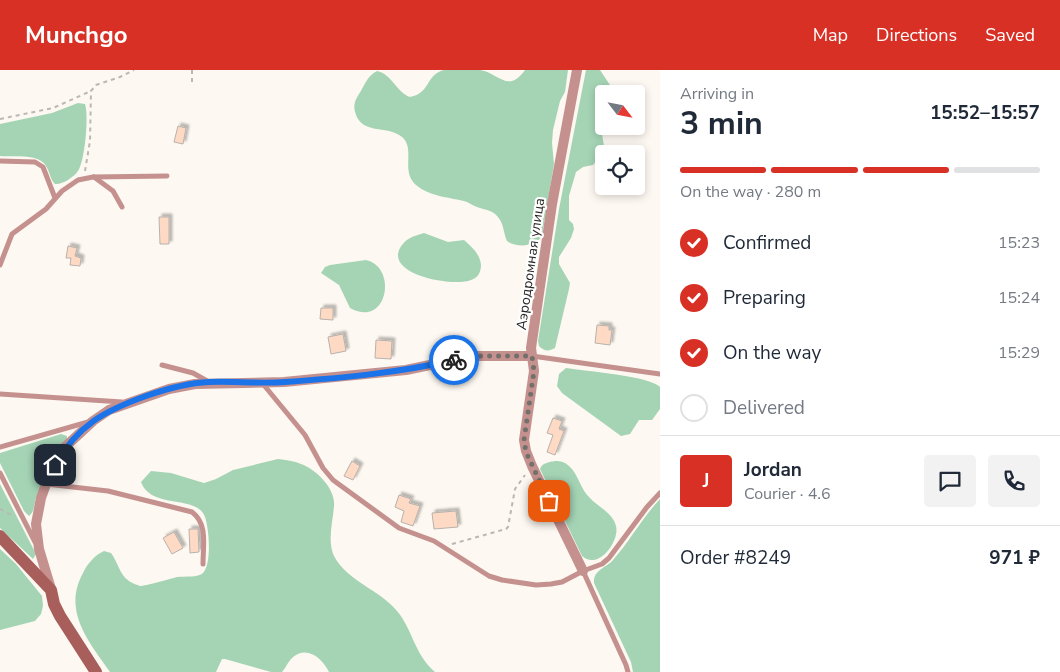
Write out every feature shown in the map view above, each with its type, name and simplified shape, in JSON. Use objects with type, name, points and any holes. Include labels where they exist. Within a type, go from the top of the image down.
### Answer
[{"type":"main road","points":[[0,536],[51,590],[54,604],[60,616],[96,672]]},
{"type":"street","name":"Аэродромная улица","points":[[577,70],[552,204],[531,348],[534,371],[524,440],[526,452],[532,466],[583,571]]},
{"type":"street","points":[[51,590],[39,549],[36,524],[41,498],[46,484],[66,448],[93,421],[109,410],[169,389],[209,382],[262,383],[386,372],[428,366],[473,356],[532,356]]},
{"type":"lane","points":[[0,161],[35,162],[40,164],[55,198]]},
{"type":"lane","points":[[0,265],[12,234],[46,209],[71,184],[93,177],[167,176]]},
{"type":"lane","points":[[93,177],[113,191],[122,207]]},
{"type":"lane","points":[[532,356],[660,374]]},
{"type":"lane","points":[[162,365],[193,373],[209,382]]},
{"type":"lane","points":[[262,383],[305,435],[323,468],[333,480],[399,528],[434,541],[489,576],[502,580],[536,585],[551,584],[562,582],[602,564],[609,558],[646,507],[660,492]]},
{"type":"lane","points":[[0,394],[128,403]]},
{"type":"lane","points":[[0,447],[93,421]]},
{"type":"lane","points":[[0,473],[39,549]]},
{"type":"lane","points":[[46,484],[108,491],[192,512],[200,518],[203,527],[203,564]]},
{"type":"lane","points":[[583,571],[628,672]]},
{"type":"path","points":[[0,119],[53,108],[91,91],[96,85],[134,70]]},
{"type":"path","points":[[192,70],[192,84]]},
{"type":"path","points":[[85,178],[90,141],[91,91]]},
{"type":"path","points":[[446,548],[456,542],[506,529],[508,527],[515,489],[532,466]]},
{"type":"green space","points":[[444,70],[480,70],[503,80],[513,81],[525,70],[568,70],[565,92],[560,101],[553,130],[554,164],[542,236],[539,240],[526,245],[511,243],[507,241],[501,222],[494,213],[467,202],[427,192],[416,185],[409,173],[408,148],[402,137],[390,131],[370,128],[360,121],[356,115],[354,107],[356,99],[368,78],[377,71],[387,76],[405,95],[410,97],[422,92],[438,72]]},
{"type":"green space","points":[[586,70],[600,70],[610,85],[595,85],[595,135],[602,135],[604,145],[595,145],[595,162],[593,165],[583,167],[576,172],[569,196],[569,220],[573,224],[574,229],[571,238],[559,257],[559,264],[570,283],[555,348],[546,350],[539,346],[538,341],[559,209]]},
{"type":"green space","points":[[78,103],[85,104],[87,118],[86,138],[80,166],[71,178],[55,184],[46,166],[38,159],[25,156],[0,156],[0,124],[52,113]]},
{"type":"green space","points":[[424,233],[448,242],[464,240],[479,257],[481,268],[477,276],[463,282],[452,282],[425,277],[413,273],[404,267],[399,259],[401,246],[409,238]]},
{"type":"green space","points":[[366,260],[376,265],[382,273],[385,284],[380,304],[373,310],[363,312],[350,308],[339,285],[321,273],[325,267],[330,265]]},
{"type":"green space","points":[[566,368],[631,377],[654,383],[660,387],[660,409],[652,420],[639,420],[630,434],[621,436],[562,393],[557,386],[559,374]]},
{"type":"green space","points":[[61,434],[67,436],[67,439],[46,473],[29,516],[24,511],[0,463],[0,453]]},
{"type":"green space","points":[[278,459],[296,462],[307,467],[324,480],[334,500],[331,544],[334,556],[340,565],[355,579],[390,603],[397,611],[407,626],[422,658],[435,672],[329,672],[318,658],[308,653],[302,653],[291,659],[282,672],[271,672],[222,659],[216,672],[110,672],[87,638],[77,613],[75,600],[77,587],[92,560],[104,551],[111,553],[126,578],[140,586],[177,577],[201,575],[208,562],[208,529],[205,517],[200,510],[184,503],[154,496],[146,491],[141,482],[151,471],[171,473],[204,483],[233,470]]},
{"type":"green space","points":[[555,461],[563,462],[569,466],[587,494],[614,521],[616,526],[615,539],[606,552],[595,560],[588,560],[582,556],[540,469],[544,464]]},
{"type":"green space","points":[[0,484],[36,554],[33,559],[0,528]]},
{"type":"green space","points":[[660,499],[660,672],[633,672],[631,662],[594,583],[594,579],[598,572],[619,553]]},
{"type":"green space","points":[[0,549],[16,564],[42,596],[43,606],[41,614],[35,621],[0,630]]},
{"type":"building","points":[[178,126],[186,128],[183,144],[174,142]]},
{"type":"building","points":[[159,217],[169,217],[169,244],[160,244]]},
{"type":"building","points":[[68,246],[77,248],[75,256],[81,258],[80,266],[70,265],[71,258],[66,258]]},
{"type":"building","points":[[321,308],[333,308],[333,320],[320,319]]},
{"type":"building","points":[[597,325],[609,326],[609,330],[612,330],[610,345],[595,343]]},
{"type":"building","points":[[343,334],[346,351],[331,354],[328,337]]},
{"type":"building","points":[[376,340],[392,341],[391,359],[375,358]]},
{"type":"building","points":[[553,418],[562,421],[559,429],[564,431],[555,455],[547,452],[553,435],[547,433]]},
{"type":"building","points":[[352,461],[360,466],[353,480],[344,476]]},
{"type":"building","points":[[399,495],[411,499],[409,503],[420,506],[413,526],[401,522],[404,511],[395,507]]},
{"type":"building","points":[[456,511],[458,527],[434,529],[432,513]]},
{"type":"building","points":[[189,529],[198,529],[199,552],[190,553]]},
{"type":"building","points":[[174,532],[183,548],[172,554],[163,538]]},
{"type":"way so far","points":[[454,360],[473,356],[532,356],[534,371],[524,440],[526,452],[549,501]]},
{"type":"route","points":[[55,465],[78,434],[109,410],[169,389],[209,382],[284,382],[386,372],[454,360]]}]
